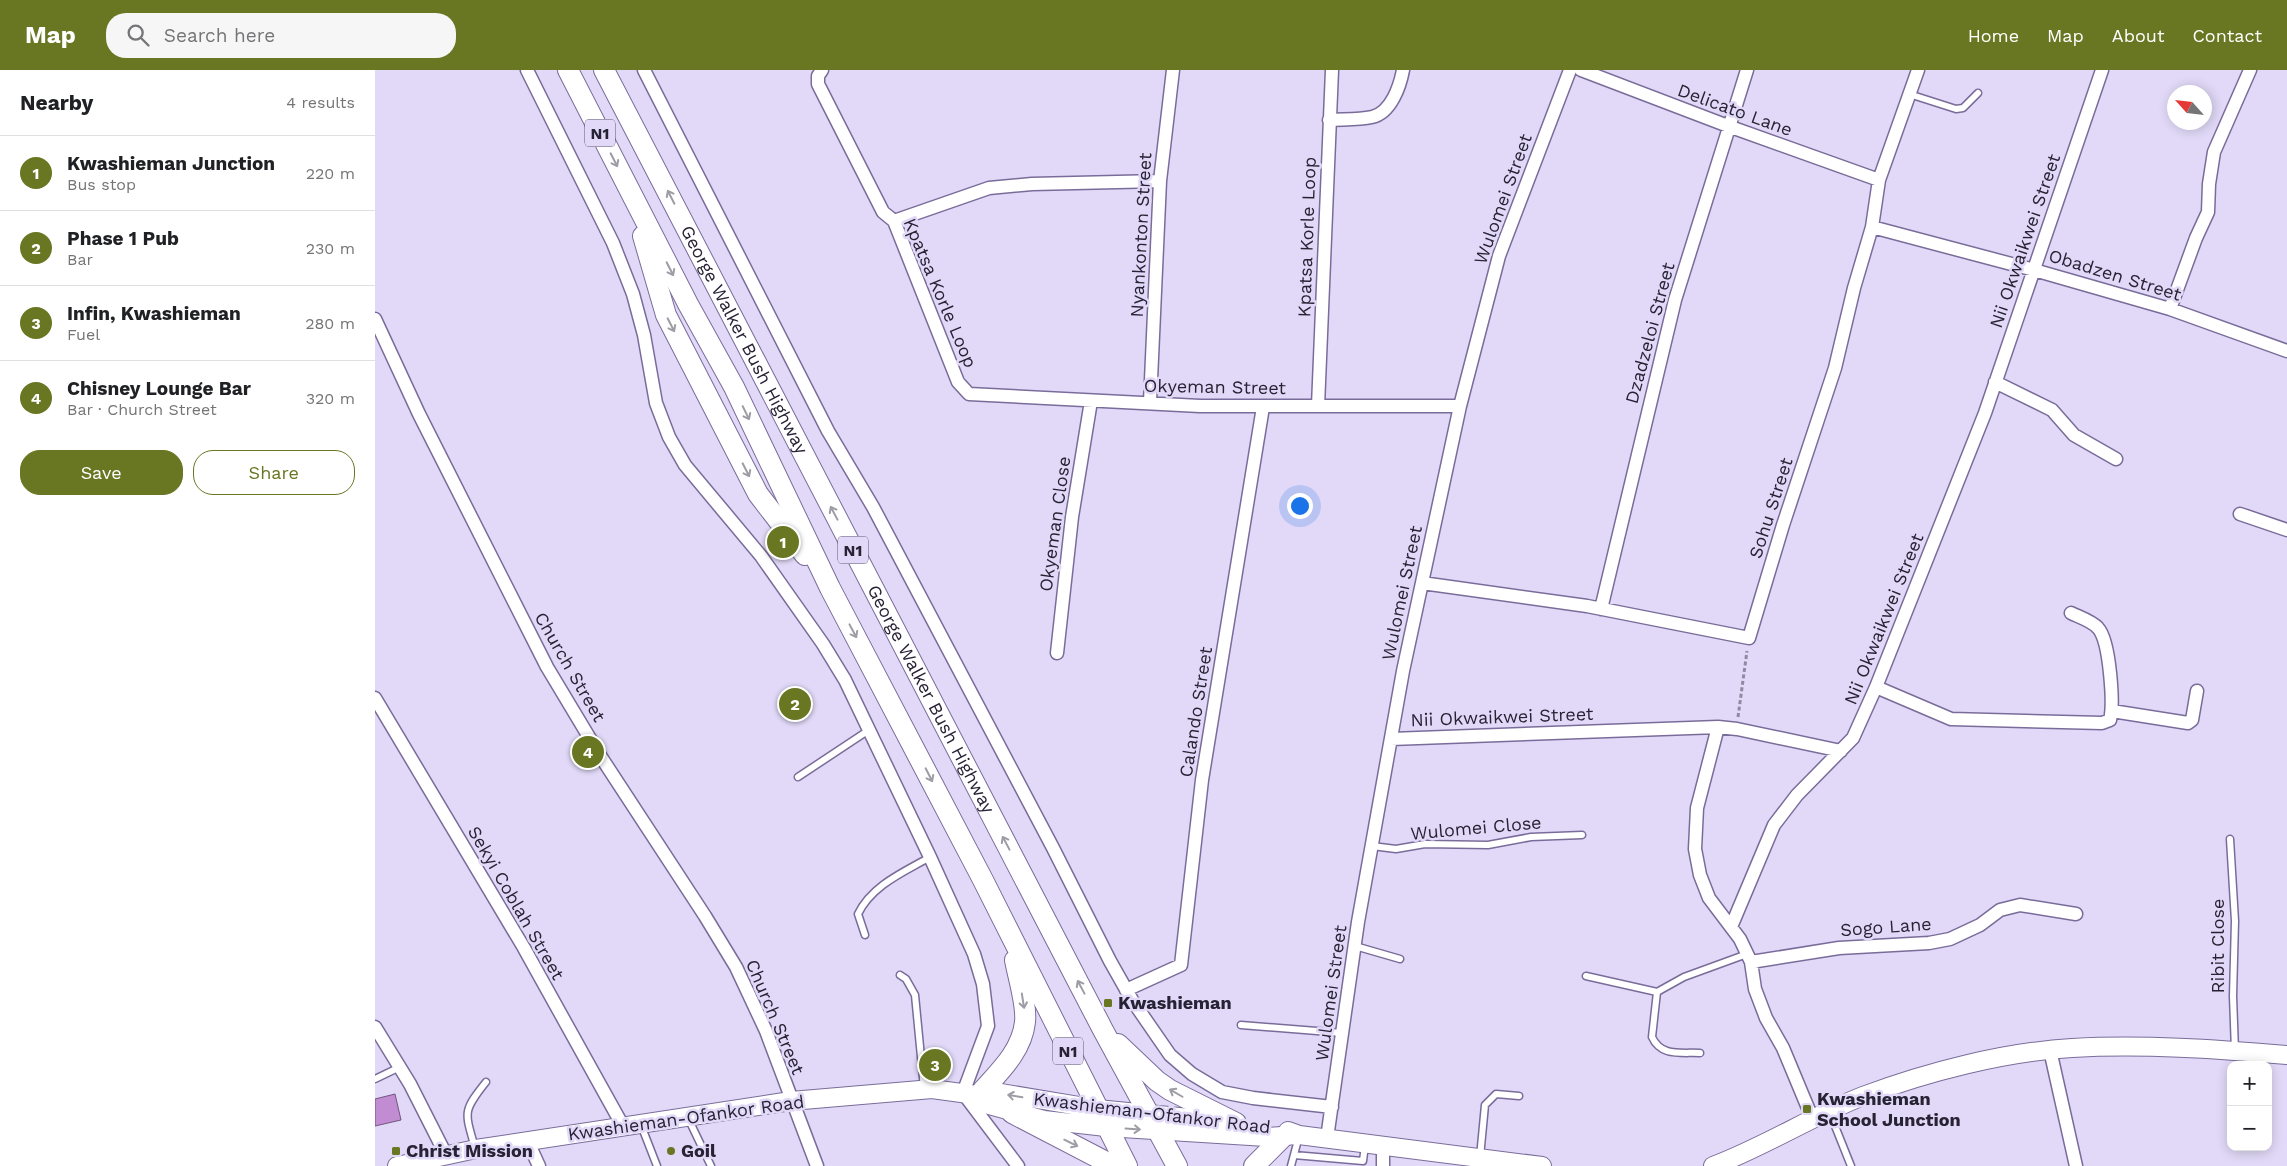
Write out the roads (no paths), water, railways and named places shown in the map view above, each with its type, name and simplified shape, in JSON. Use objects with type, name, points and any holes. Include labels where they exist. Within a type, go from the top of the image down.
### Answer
[{"type":"highway","name":"George Walker Bush Highway","points":[[568,70],[734,387],[830,588],[1011,936],[1127,1166]]},
{"type":"highway","name":"George Walker Bush Highway","points":[[604,70],[1103,1030],[1177,1166]]},
{"type":"highway","points":[[632,195],[666,314],[758,494],[830,588]]},
{"type":"highway","points":[[974,1093],[1008,1063],[1018,1046],[1025,1021],[1011,936]]},
{"type":"highway","points":[[1103,1030],[1157,1081],[1170,1090],[1236,1123]]},
{"type":"highway","points":[[1012,1112],[1114,1166]]},
{"type":"highway","points":[[1254,1166],[1292,1135]]},
{"type":"main road","points":[[1713,1166],[1731,1163],[1862,1096],[1930,1074],[2009,1055],[2050,1050],[2129,1046],[2287,1055]]},
{"type":"main road","name":"Kwashieman-Ofankor Road","points":[[397,1166],[475,1149],[791,1101],[924,1089],[974,1093],[1102,1118],[1266,1137],[1292,1135],[1365,1144],[1383,1144],[1542,1166]]},
{"type":"main road","name":"Kwashieman-Ofankor Road","points":[[974,1093],[982,1102],[1044,1120],[1102,1118]]},
{"type":"main road","name":"Kwashieman-Ofankor Road","points":[[1155,1123],[1268,1125],[1292,1135]]},
{"type":"street","points":[[527,70],[613,243],[630,286],[644,334],[656,403],[669,437],[685,465],[761,556],[823,644],[845,680],[930,857],[974,954],[983,984],[988,1026],[974,1093],[1018,1166]]},
{"type":"street","points":[[644,70],[828,431],[873,507],[1126,990],[1170,1055],[1192,1074],[1221,1092],[1253,1098],[1332,1106]]},
{"type":"street","name":"Kpatsa Korle Loop","points":[[822,70],[818,76],[818,84],[883,212],[894,221],[958,382],[969,394]]},
{"type":"street","name":"Nyankonton Street","points":[[1150,402],[1160,181],[1173,70]]},
{"type":"street","name":"Kpatsa Korle Loop","points":[[1318,406],[1332,70]]},
{"type":"street","points":[[1329,120],[1374,116],[1389,104],[1399,88],[1403,70]]},
{"type":"street","name":"Wulomei Street","points":[[1327,1138],[1355,946],[1403,671],[1461,406],[1499,256],[1569,70]]},
{"type":"street","name":"Delicato Lane","points":[[1581,70],[1879,180]]},
{"type":"street","name":"Dzadzeloi Street","points":[[1601,609],[1675,300],[1747,70]]},
{"type":"street","name":"Sohu Street","points":[[1601,609],[1749,638],[1783,525],[1835,368],[1854,288],[1872,227],[1879,180],[1918,70]]},
{"type":"street","name":"Nii Okwaikwei Street","points":[[1391,738],[1718,727],[1737,729],[1841,751],[1853,738],[1877,687],[1932,548],[1995,382],[2103,70]]},
{"type":"street","points":[[2170,309],[2196,238],[2208,212],[2209,184],[2214,152],[2250,70]]},
{"type":"street","points":[[894,221],[989,188],[1032,184],[1160,181]]},
{"type":"street","name":"Obadzen Street","points":[[1872,227],[2034,270],[2170,309],[2287,350]]},
{"type":"street","name":"Church Street","points":[[375,319],[419,414],[547,667],[736,967],[766,1032],[817,1166]]},
{"type":"street","points":[[1995,382],[2052,410],[2073,435],[2116,459]]},
{"type":"street","name":"Okyeman Street","points":[[969,394],[1200,406],[1461,406]]},
{"type":"street","name":"Okyeman Close","points":[[1057,652],[1072,517],[1091,401]]},
{"type":"street","name":"Calando Street","points":[[1126,990],[1181,964],[1203,780],[1263,406]]},
{"type":"street","points":[[2240,514],[2287,530]]},
{"type":"street","points":[[1422,583],[1601,609]]},
{"type":"street","points":[[1877,687],[1951,719],[2102,723],[2110,720],[2112,711],[2109,663],[2098,629],[2071,613]]},
{"type":"street","points":[[2112,711],[2188,723],[2192,720],[2197,690]]},
{"type":"street","name":"Sekyi Coblah Street","points":[[375,698],[633,1126]]},
{"type":"street","points":[[1718,727],[1697,808],[1695,849],[1701,875],[1709,898],[1731,927],[1749,958],[1755,989],[1766,1018],[1783,1048],[1813,1120]]},
{"type":"street","points":[[1731,927],[1774,825],[1797,795],[1841,751]]},
{"type":"street","name":"Sogo Lane","points":[[1749,958],[1839,948],[1929,944],[1950,939],[1980,925],[2000,910],[2020,905],[2076,914]]},
{"type":"street","points":[[375,1027],[400,1067],[446,1155]]},
{"type":"street","points":[[2050,1050],[2076,1166]]},
{"type":"street","points":[[528,1142],[539,1166]]},
{"type":"street","points":[[1383,1144],[1383,1166]]},
{"type":"lane","points":[[1909,94],[1956,109],[1963,108],[1978,92]]},
{"type":"lane","points":[[798,777],[869,730]]},
{"type":"lane","name":"Wulomei Close","points":[[1372,846],[1397,849],[1425,844],[1488,845],[1531,837],[1582,835]]},
{"type":"lane","name":"Ribit Close","points":[[2230,839],[2235,921],[2233,996],[2235,1052]]},
{"type":"lane","points":[[865,935],[858,914],[867,900],[883,884],[930,857]]},
{"type":"lane","points":[[1355,946],[1400,959]]},
{"type":"lane","name":"Sogo Lane","points":[[1657,992],[1683,977],[1749,958]]},
{"type":"lane","points":[[901,975],[907,979],[915,995],[924,1089]]},
{"type":"lane","points":[[1586,976],[1657,992],[1652,1037],[1655,1044],[1661,1050],[1700,1053]]},
{"type":"lane","points":[[1241,1025],[1342,1033]]},
{"type":"lane","points":[[375,1079],[400,1067]]},
{"type":"lane","points":[[475,1149],[466,1110],[469,1102],[486,1082]]},
{"type":"lane","points":[[1480,1158],[1485,1105],[1497,1094],[1519,1096]]},
{"type":"lane","points":[[1833,1111],[1835,1126],[1851,1166]]},
{"type":"lane","points":[[688,1118],[711,1166]]},
{"type":"lane","points":[[633,1126],[657,1166]]},
{"type":"lane","points":[[1291,1166],[1295,1155],[1292,1135]]},
{"type":"lane","points":[[1295,1155],[1363,1161],[1365,1144]]},
{"type":"place","name":"Kwashieman Junction","points":[[783,542]]},
{"type":"place","name":"Phase 1 Pub","points":[[795,704]]},
{"type":"place","name":"Chisney Lounge Bar","points":[[588,752]]},
{"type":"place","name":"Kwashieman","points":[[1108,1003]]},
{"type":"place","name":"Infin, Kwashieman","points":[[935,1065]]},
{"type":"place","name":"Kwashieman School Junction","points":[[1807,1109]]},
{"type":"place","name":"Christ Mission","points":[[396,1151]]},
{"type":"place","name":"Goil","points":[[671,1151]]}]
